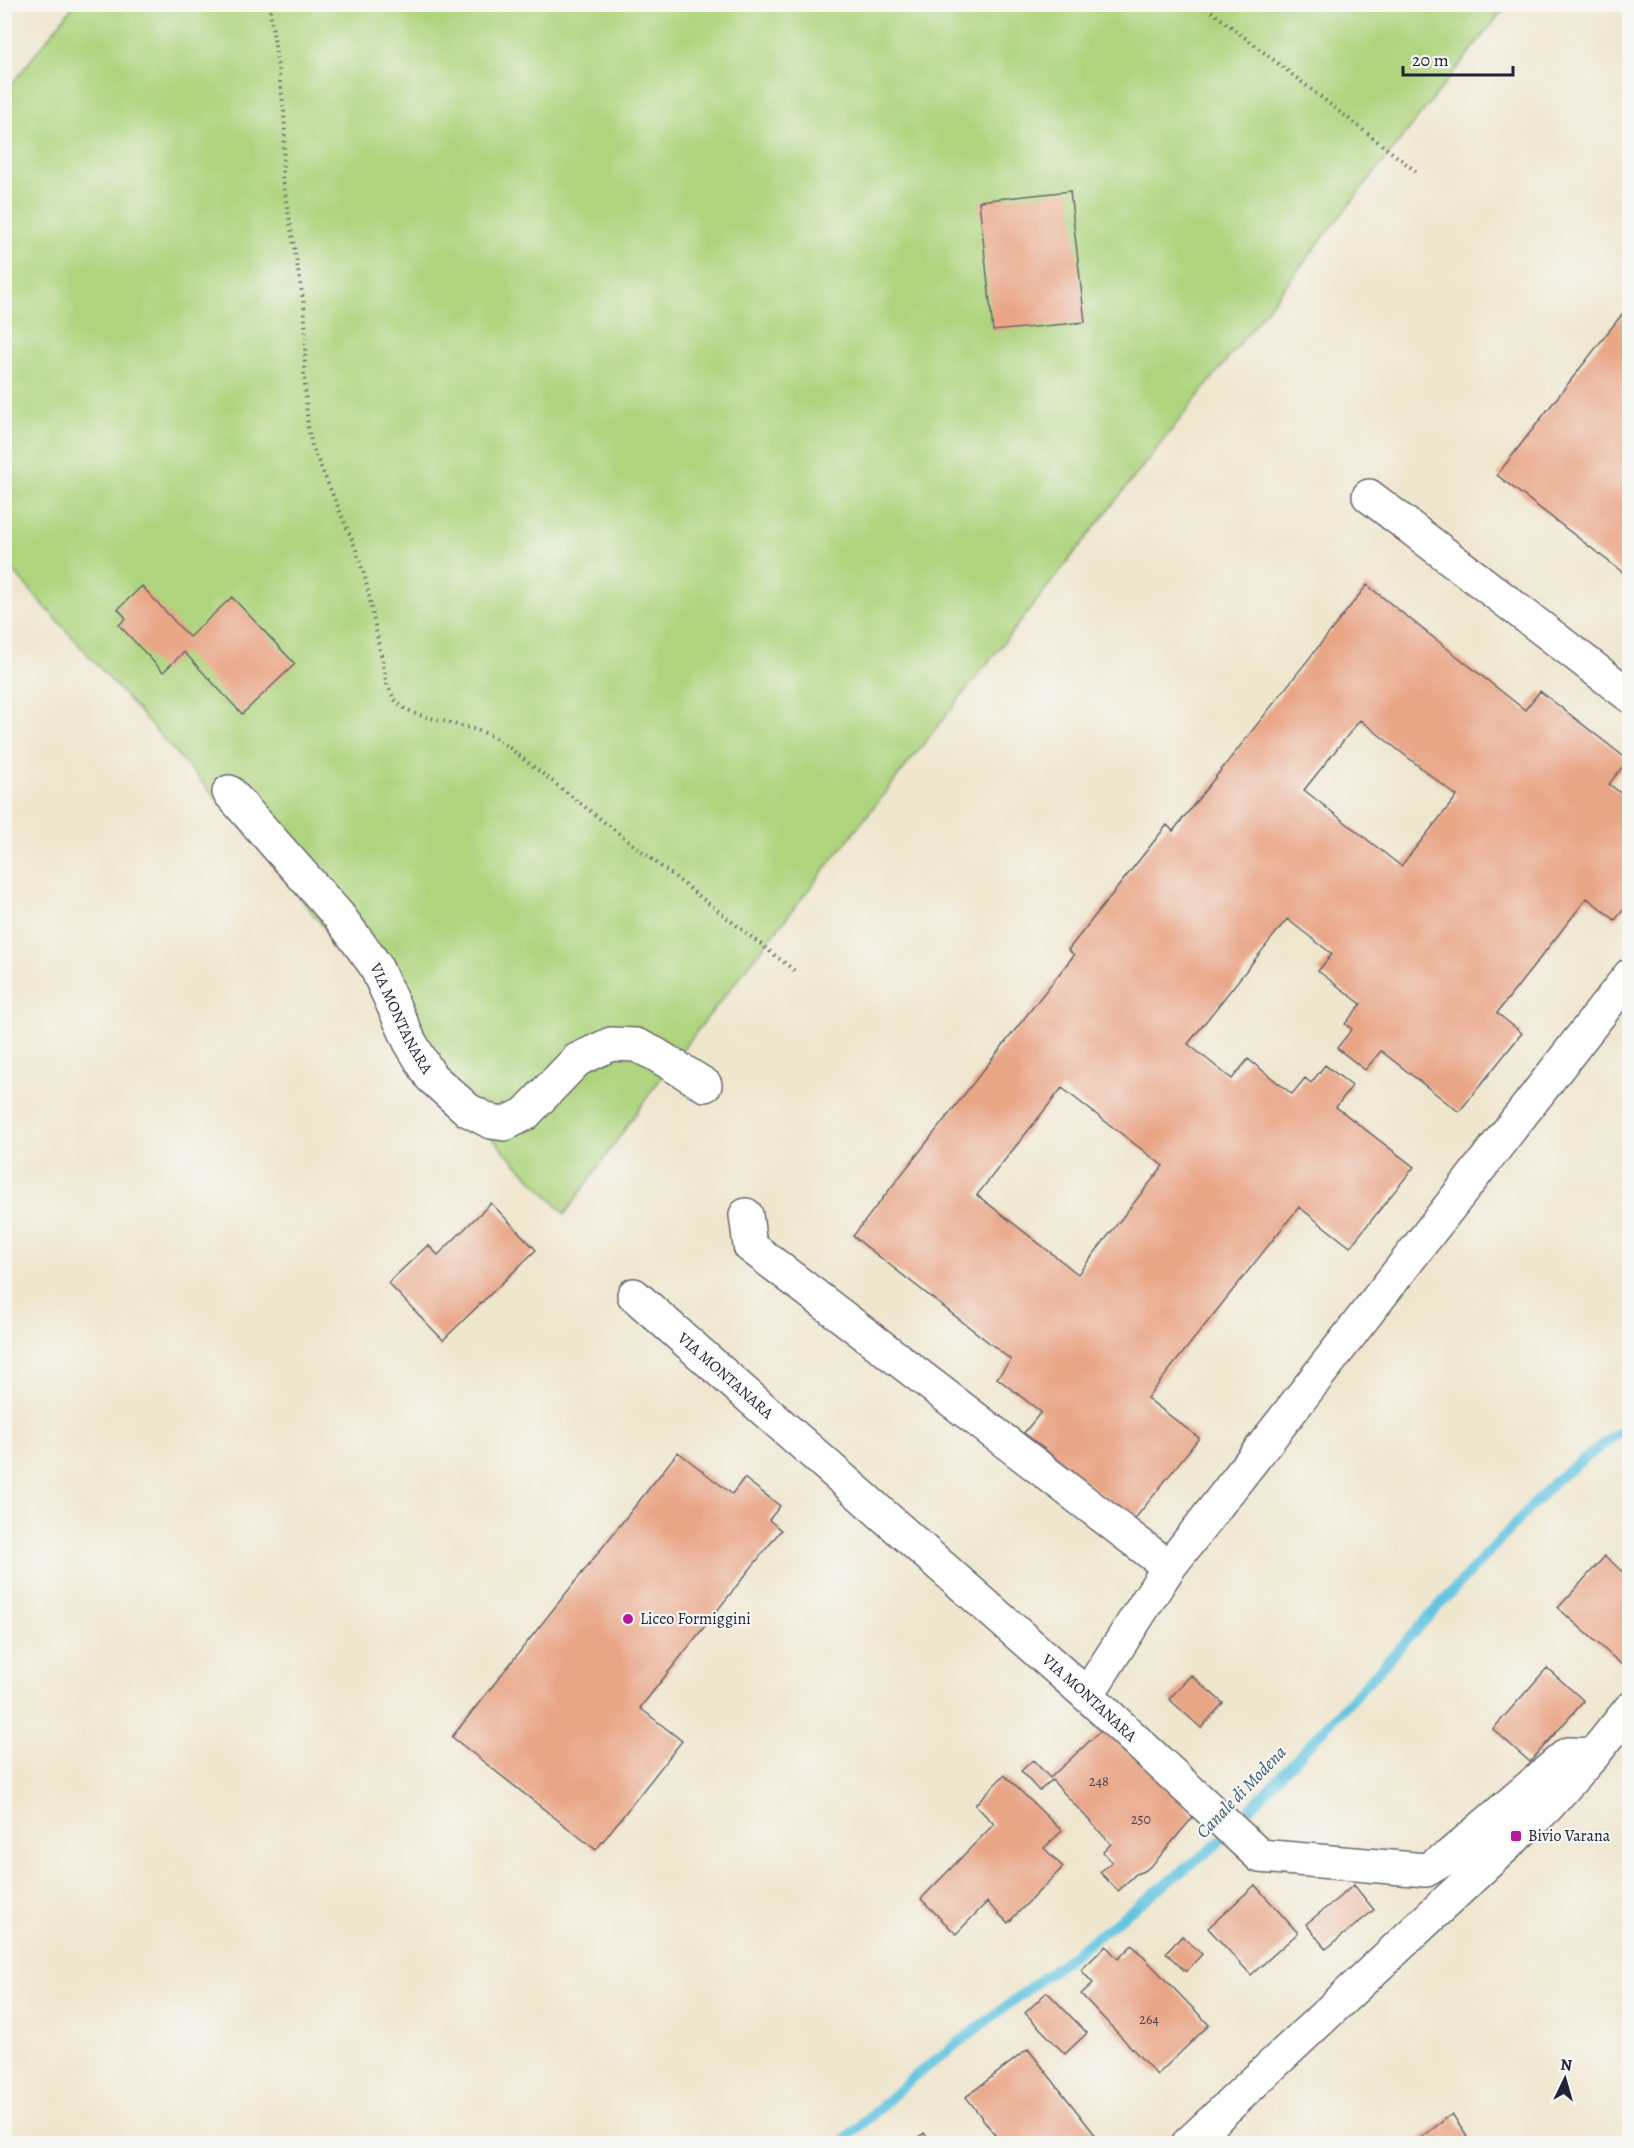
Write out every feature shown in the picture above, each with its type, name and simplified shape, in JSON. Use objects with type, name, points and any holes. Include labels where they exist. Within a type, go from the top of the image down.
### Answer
[{"type":"main road","points":[[1369,496],[1629,696]]},
{"type":"main road","name":"VIA MONTANARA","points":[[229,792],[338,915],[375,965],[410,1042],[431,1077],[468,1110],[491,1122],[506,1124],[525,1114],[577,1060],[611,1044],[636,1045],[705,1085]]},
{"type":"main road","points":[[1087,1695],[1168,1567],[1629,975]]},
{"type":"main road","points":[[746,1215],[750,1246],[1168,1567]]},
{"type":"main road","name":"VIA MONTANARA","points":[[634,1295],[1087,1695],[1260,1856],[1426,1870],[1448,1857],[1568,1754],[1593,1755]]},
{"type":"main road","points":[[1188,2144],[1546,1808],[1593,1755],[1629,1709]]},
{"type":"path","points":[[269,4],[284,110],[282,176],[304,305],[306,333],[304,375],[308,427],[312,446],[355,547],[365,577],[387,684],[394,699],[404,708],[416,714],[477,730],[500,741],[795,971]]},
{"type":"path","points":[[1202,4],[1418,172]]},
{"type":"green space","points":[[74,5],[1507,5],[667,1069],[565,1214],[487,1133],[381,996],[235,819],[5,562],[4,94]]},
{"type":"building","points":[[1070,191],[1085,322],[993,331],[979,201]]},
{"type":"building","points":[[1630,304],[1630,578],[1497,475]]},
{"type":"building","points":[[1367,585],[1525,710],[1540,691],[1628,760],[1609,784],[1630,800],[1630,902],[1615,920],[1587,898],[1497,1013],[1522,1033],[1459,1112],[1381,1051],[1365,1070],[1337,1048],[1352,1029],[1345,1024],[1361,1004],[1318,971],[1332,954],[1287,919],[1188,1044],[1232,1079],[1248,1059],[1292,1094],[1305,1078],[1311,1083],[1325,1065],[1352,1086],[1336,1107],[1414,1167],[1350,1247],[1299,1207],[1147,1398],[1199,1438],[1134,1520],[1024,1433],[1041,1412],[997,1378],[1011,1360],[853,1236],[1074,955],[1068,950],[1167,825],[1173,831]],"holes":[[[1360,720],[1457,796],[1401,866],[1304,790]],[[1062,1088],[1163,1166],[1078,1274],[977,1195]]]},
{"type":"building","points":[[142,586],[189,637],[232,597],[295,664],[242,714],[184,652],[163,672],[119,625],[126,618],[118,609]]},
{"type":"building","points":[[491,1203],[536,1250],[443,1340],[388,1283],[428,1245],[438,1255]]},
{"type":"building","name":"Liceo Formiggini","points":[[678,1452],[732,1494],[744,1478],[780,1506],[769,1520],[781,1530],[640,1708],[682,1741],[596,1850],[452,1737]]},
{"type":"building","points":[[1605,1556],[1630,1578],[1630,1655],[1621,1664],[1558,1608]]},
{"type":"building","points":[[1547,1668],[1584,1701],[1530,1762],[1493,1729]]},
{"type":"building","points":[[1191,1675],[1223,1703],[1201,1728],[1169,1699]]},
{"type":"building","points":[[1109,1723],[1194,1816],[1155,1862],[1146,1870],[1136,1874],[1118,1891],[1100,1872],[1112,1862],[1103,1852],[1111,1844],[1052,1780],[1039,1791],[1021,1771],[1033,1760],[1050,1778]]},
{"type":"building","points":[[1004,1775],[1062,1831],[1044,1848],[1063,1867],[1008,1923],[987,1902],[956,1934],[921,1899],[994,1824],[975,1805]]},
{"type":"building","points":[[1255,1885],[1298,1933],[1251,1975],[1208,1928]]},
{"type":"building","points":[[1354,1885],[1374,1910],[1326,1949],[1306,1924]]},
{"type":"building","points":[[1182,1936],[1202,1954],[1186,1972],[1166,1953]]},
{"type":"building","points":[[1132,1945],[1209,2025],[1157,2075],[1081,1994],[1093,1983],[1081,1970],[1106,1946],[1118,1959]]},
{"type":"building","points":[[1047,1992],[1087,2033],[1065,2054],[1025,2013]]},
{"type":"building","points":[[1028,2049],[1096,2136],[1086,2144],[1002,2144],[966,2097]]},
{"type":"building","points":[[1452,2114],[1473,2144],[1413,2144]]},
{"type":"building","points":[[924,2133],[933,2144],[911,2144]]},
{"type":"waterway","name":"Canale di Modena","points":[[841,2144],[911,2079],[1215,1846],[1555,1481],[1630,1424]]},
{"type":"place","name":"Liceo Formiggini","points":[[628,1619]]},
{"type":"place","name":"Bivio Varana","points":[[1516,1836]]}]
